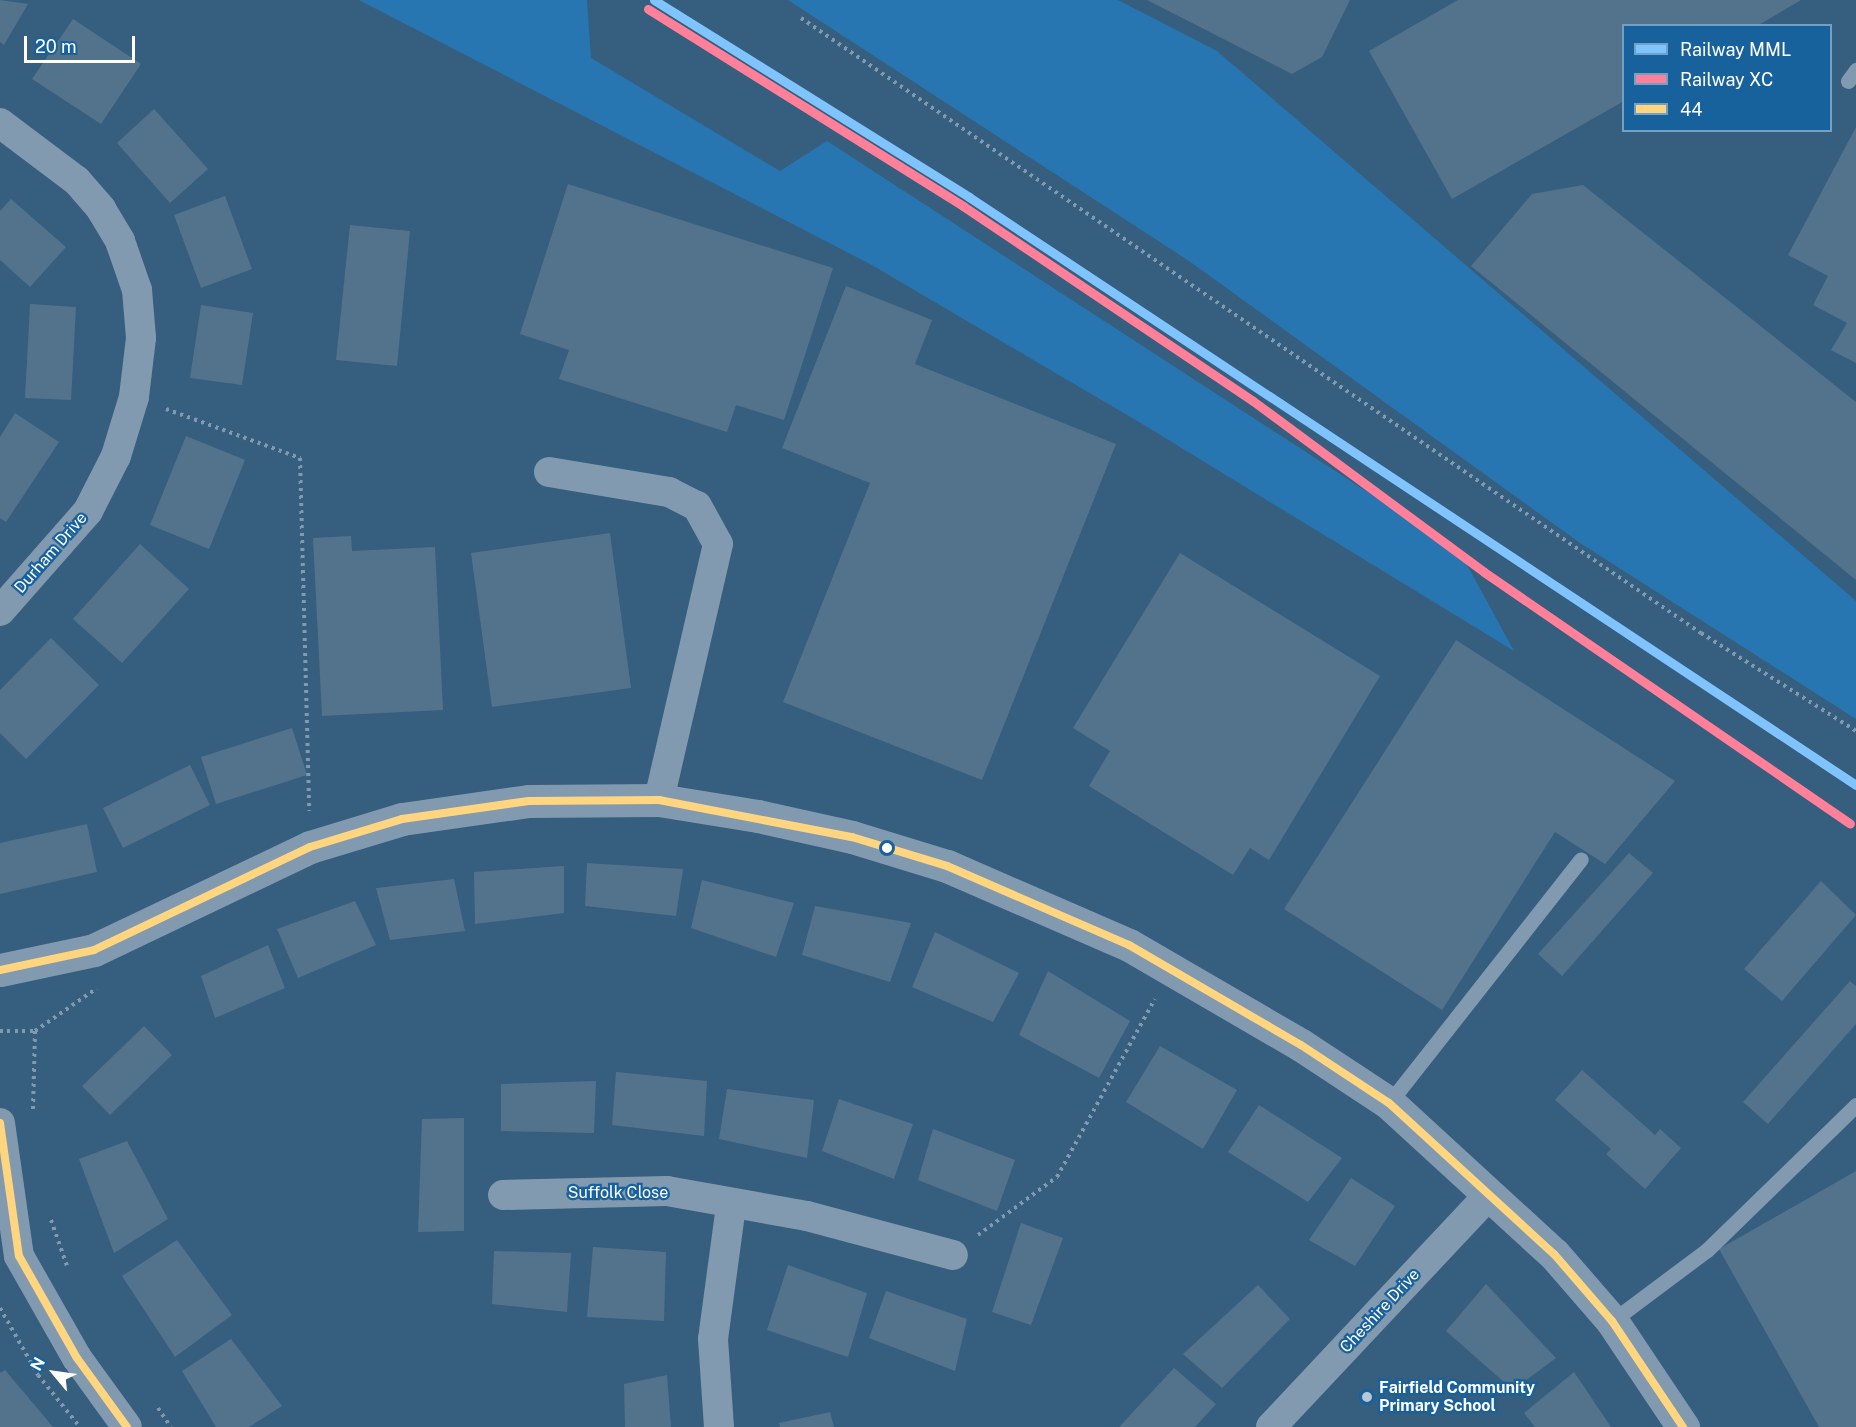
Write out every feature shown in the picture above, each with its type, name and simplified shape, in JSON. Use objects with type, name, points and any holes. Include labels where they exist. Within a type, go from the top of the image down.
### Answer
[{"type":"street","name":"Durham Drive","points":[[0,123],[77,181],[101,209],[120,241],[137,290],[141,338],[134,397],[116,456],[88,511],[0,611]]},
{"type":"street","points":[[549,472],[669,492],[697,506],[718,544],[659,800]]},
{"type":"street","points":[[0,970],[94,950],[310,847],[402,819],[530,801],[659,800],[758,816],[852,837],[947,866],[1129,945],[1301,1045],[1389,1103],[1554,1254],[1612,1322],[1683,1427]]},
{"type":"street","points":[[0,1123],[19,1256],[77,1358],[127,1427]]},
{"type":"street","name":"Suffolk Close","points":[[503,1196],[667,1191],[731,1205],[807,1216],[953,1255]]},
{"type":"street","name":"Cheshire Drive","points":[[1271,1427],[1488,1195]]},
{"type":"street","points":[[719,1427],[713,1339],[731,1205]]},
{"type":"lane","points":[[1389,1103],[1581,859]]},
{"type":"lane","points":[[1612,1322],[1707,1251],[1856,1105]]},
{"type":"path","points":[[801,18],[1701,633],[1856,731]]},
{"type":"path","points":[[134,397],[300,458],[310,847]]},
{"type":"path","points":[[953,1255],[1057,1177],[1172,970]]},
{"type":"path","points":[[0,1031],[35,1031],[85,994],[105,984]]},
{"type":"path","points":[[1145,994],[1156,999]]},
{"type":"path","points":[[33,1117],[35,1031]]},
{"type":"path","points":[[49,1216],[70,1277]]},
{"type":"path","points":[[0,1308],[38,1375],[80,1427]]},
{"type":"path","points":[[151,1399],[171,1427]]},
{"type":"shaded area","points":[[359,0],[587,0],[591,58],[780,171],[827,141],[1460,552],[1514,651],[1144,425],[870,264]]},
{"type":"shaded area","points":[[788,0],[1118,0],[1217,51],[1856,601],[1856,719],[1580,543],[1189,261]]},
{"type":"building","points":[[0,0],[28,4],[4,45],[0,42]]},
{"type":"building","points":[[1147,0],[1350,0],[1322,57],[1292,74]]},
{"type":"building","points":[[1458,0],[1801,0],[1760,24],[1622,24],[1622,102],[1452,199],[1369,51]]},
{"type":"building","points":[[73,19],[141,64],[101,124],[32,79]]},
{"type":"building","points":[[154,109],[208,169],[170,203],[117,143]]},
{"type":"building","points":[[1856,127],[1856,363],[1831,350],[1847,323],[1813,305],[1828,276],[1788,255]]},
{"type":"building","points":[[568,184],[833,268],[784,420],[736,405],[727,432],[559,379],[569,350],[520,334]]},
{"type":"building","points":[[1583,185],[1856,402],[1856,580],[1471,266],[1532,194]]},
{"type":"building","points":[[225,196],[252,269],[201,288],[174,215]]},
{"type":"building","points":[[11,199],[66,247],[30,287],[0,260],[0,211]]},
{"type":"building","points":[[350,225],[410,231],[397,366],[336,360]]},
{"type":"building","points":[[846,286],[932,320],[915,364],[1116,444],[982,780],[783,702],[870,483],[782,448]]},
{"type":"building","points":[[30,304],[76,307],[71,400],[25,398]]},
{"type":"building","points":[[201,305],[253,313],[242,385],[190,378]]},
{"type":"building","points":[[15,413],[59,442],[6,522],[0,518],[0,437]]},
{"type":"building","points":[[186,436],[245,460],[209,549],[150,525]]},
{"type":"building","points":[[610,533],[631,688],[492,707],[471,553]]},
{"type":"building","points":[[351,536],[352,551],[435,547],[443,710],[322,716],[313,538]]},
{"type":"building","points":[[140,544],[189,589],[122,663],[73,619]]},
{"type":"building","points":[[1180,553],[1380,676],[1269,860],[1250,848],[1233,875],[1089,786],[1110,751],[1073,728]]},
{"type":"building","points":[[51,638],[99,685],[26,759],[0,733],[0,690]]},
{"type":"building","points":[[1456,640],[1675,781],[1605,864],[1555,832],[1442,1010],[1284,909]]},
{"type":"building","points":[[292,728],[307,775],[216,804],[201,757]]},
{"type":"building","points":[[190,765],[210,805],[123,848],[103,808]]},
{"type":"building","points":[[87,824],[97,872],[0,894],[0,843]]},
{"type":"building","points":[[1629,853],[1653,873],[1562,976],[1538,954]]},
{"type":"building","points":[[587,863],[683,869],[676,916],[585,906]]},
{"type":"building","points":[[564,866],[564,913],[475,924],[474,872]]},
{"type":"building","points":[[454,879],[465,931],[390,940],[376,888]]},
{"type":"building","points":[[702,880],[794,903],[776,957],[691,928]]},
{"type":"building","points":[[1821,881],[1856,915],[1782,1001],[1744,969]]},
{"type":"building","points":[[355,901],[376,945],[298,978],[277,929]]},
{"type":"building","points":[[815,906],[911,923],[890,982],[802,955]]},
{"type":"building","points":[[935,932],[1019,973],[993,1022],[912,987]]},
{"type":"building","points":[[268,945],[285,988],[215,1018],[201,976]]},
{"type":"building","points":[[1048,971],[1130,1021],[1099,1078],[1019,1035]]},
{"type":"building","points":[[1850,981],[1856,986],[1856,1024],[1768,1124],[1743,1102]]},
{"type":"building","points":[[144,1026],[172,1055],[110,1115],[82,1086]]},
{"type":"building","points":[[1160,1046],[1237,1090],[1203,1149],[1126,1102]]},
{"type":"building","points":[[1582,1070],[1655,1135],[1660,1129],[1681,1148],[1645,1189],[1606,1154],[1611,1149],[1555,1100]]},
{"type":"building","points":[[616,1072],[707,1081],[704,1136],[612,1125]]},
{"type":"building","points":[[596,1081],[594,1133],[501,1131],[501,1084]]},
{"type":"building","points":[[727,1089],[814,1100],[807,1158],[719,1139]]},
{"type":"building","points":[[839,1099],[913,1124],[894,1179],[822,1151]]},
{"type":"building","points":[[1259,1105],[1342,1158],[1308,1202],[1228,1152]]},
{"type":"building","points":[[464,1118],[464,1231],[418,1232],[422,1119]]},
{"type":"building","points":[[933,1129],[1015,1160],[997,1211],[918,1180]]},
{"type":"building","points":[[127,1141],[168,1219],[114,1253],[79,1159]]},
{"type":"building","points":[[1856,1171],[1856,1427],[1819,1427],[1719,1249]]},
{"type":"building","points":[[1351,1178],[1395,1206],[1355,1266],[1309,1240]]},
{"type":"building","points":[[1021,1223],[1063,1238],[1031,1325],[992,1312]]},
{"type":"building","points":[[177,1240],[232,1315],[175,1357],[122,1276]]},
{"type":"building","points":[[593,1247],[666,1252],[664,1321],[587,1317]]},
{"type":"building","points":[[494,1251],[571,1253],[567,1312],[492,1304]]},
{"type":"building","points":[[788,1265],[867,1293],[848,1357],[767,1330]]},
{"type":"building","points":[[1486,1284],[1556,1358],[1513,1390],[1446,1331]]},
{"type":"building","points":[[1258,1285],[1290,1319],[1222,1388],[1183,1354]]},
{"type":"building","points":[[886,1291],[967,1319],[955,1371],[869,1338]]},
{"type":"building","points":[[231,1339],[282,1406],[249,1427],[216,1427],[182,1371]]},
{"type":"building","points":[[1174,1368],[1216,1404],[1195,1427],[1119,1427]]},
{"type":"building","points":[[5,1370],[53,1427],[0,1427],[0,1373]]},
{"type":"building","points":[[1574,1372],[1611,1427],[1535,1427],[1524,1413]]},
{"type":"building","points":[[667,1375],[671,1427],[625,1427],[624,1384]]},
{"type":"building","points":[[830,1412],[834,1427],[780,1427],[779,1423]]},
{"type":"rail line","name":"MML","points":[[654,0],[969,197],[1856,785]]},
{"type":"rail line","name":"XC","points":[[648,9],[963,206],[1253,401],[1484,572],[1850,824]]},
{"type":"transit line","name":"44","points":[[0,970],[94,950],[310,847],[402,819],[529,801],[659,800],[852,837],[947,866],[1129,945],[1301,1045],[1389,1103],[1554,1254],[1612,1321],[1683,1427]]},
{"type":"transit line","name":"44","points":[[0,1123],[19,1256],[77,1358],[127,1427]]},
{"type":"place","name":"Fairfield Community Primary School","points":[[1367,1397]]}]
